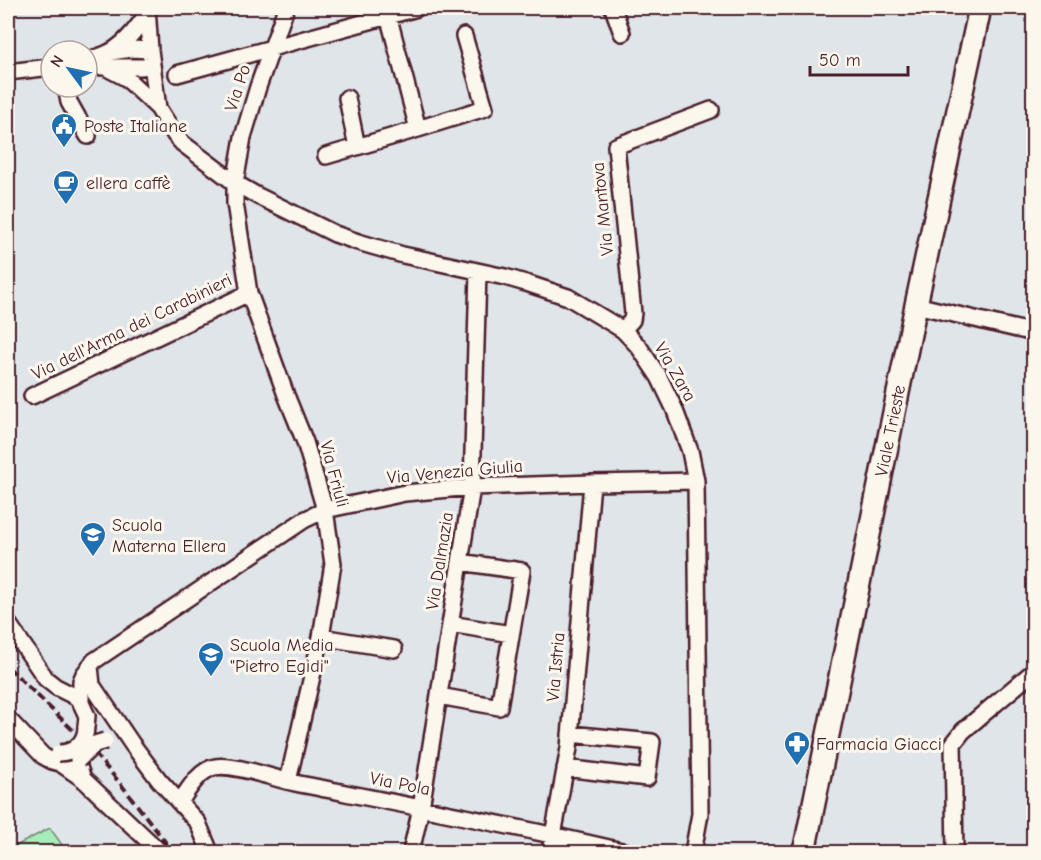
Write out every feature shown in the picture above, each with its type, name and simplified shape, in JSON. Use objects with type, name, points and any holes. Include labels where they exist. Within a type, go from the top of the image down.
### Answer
[{"type":"main road","name":"Viale Trieste","points":[[804,852],[916,305],[980,8]]},
{"type":"street","name":"Via Po","points":[[235,183],[243,137],[286,8]]},
{"type":"street","points":[[177,74],[417,8]]},
{"type":"street","points":[[613,8],[622,33]]},
{"type":"street","points":[[111,52],[138,27],[148,10]]},
{"type":"street","points":[[148,10],[158,108]]},
{"type":"street","points":[[388,15],[418,129]]},
{"type":"street","points":[[326,156],[485,108],[464,36]]},
{"type":"street","points":[[99,56],[131,49],[151,57]]},
{"type":"street","points":[[99,67],[142,67],[151,57]]},
{"type":"street","points":[[8,68],[39,67]]},
{"type":"street","points":[[105,67],[126,78],[158,108]]},
{"type":"street","points":[[346,98],[357,147]]},
{"type":"street","points":[[68,99],[87,136]]},
{"type":"street","name":"Via Zara","points":[[158,108],[182,142],[235,183],[256,195],[335,234],[403,255],[505,277],[568,297],[623,330],[639,347],[659,377],[674,408],[690,451],[696,481],[700,814],[693,852]]},
{"type":"street","name":"Via Mantova","points":[[623,330],[632,320],[633,314],[616,146],[711,110]]},
{"type":"street","name":"Via Friuli","points":[[235,183],[235,203],[249,292],[305,442],[325,510],[333,564],[321,637],[288,782]]},
{"type":"street","name":"Via Dalmazia","points":[[411,852],[421,807],[472,487],[478,272]]},
{"type":"street","name":"Via dell'Arma dei Carabinieri","points":[[32,396],[249,292]]},
{"type":"street","points":[[916,305],[1034,333]]},
{"type":"street","name":"Via Venezia Giulia","points":[[90,666],[94,661],[304,520],[325,510],[405,493],[472,487],[696,481]]},
{"type":"street","name":"Via Istria","points":[[550,852],[570,734],[592,483]]},
{"type":"street","points":[[439,696],[499,706],[522,571],[460,562]]},
{"type":"street","points":[[8,623],[46,679],[76,697],[81,703],[87,716],[85,735],[80,744],[78,760],[83,779]]},
{"type":"street","points":[[450,624],[511,634]]},
{"type":"street","points":[[321,637],[394,649]]},
{"type":"street","points":[[81,703],[81,681],[90,666]]},
{"type":"street","points":[[90,666],[92,685],[159,780],[198,824],[210,852]]},
{"type":"street","points":[[955,852],[953,744],[963,731],[1034,672]]},
{"type":"street","points":[[8,719],[29,740],[68,764],[74,763],[95,744],[118,740],[132,744]]},
{"type":"street","points":[[565,768],[646,778],[652,742],[570,734]]},
{"type":"street","points":[[59,758],[80,744]]},
{"type":"street","points":[[59,758],[160,852]]},
{"type":"street","name":"Via Pola","points":[[180,802],[200,776],[207,769],[216,766],[246,770],[288,782],[421,807],[626,852]]},
{"type":"green space","points":[[50,828],[67,852],[8,852],[8,850]]},
{"type":"railway","points":[[8,667],[80,737],[120,783],[173,852]]},
{"type":"place","name":"Poste Italiane","points":[[64,149]]},
{"type":"place","name":"ellera caffè","points":[[66,206]]},
{"type":"place","name":"Scuola Materna Ellera","points":[[93,558]]},
{"type":"place","name":"Scuola Media \"Pietro Egidi\"","points":[[211,678]]},
{"type":"place","name":"Farmacia Giacci","points":[[797,767]]}]
